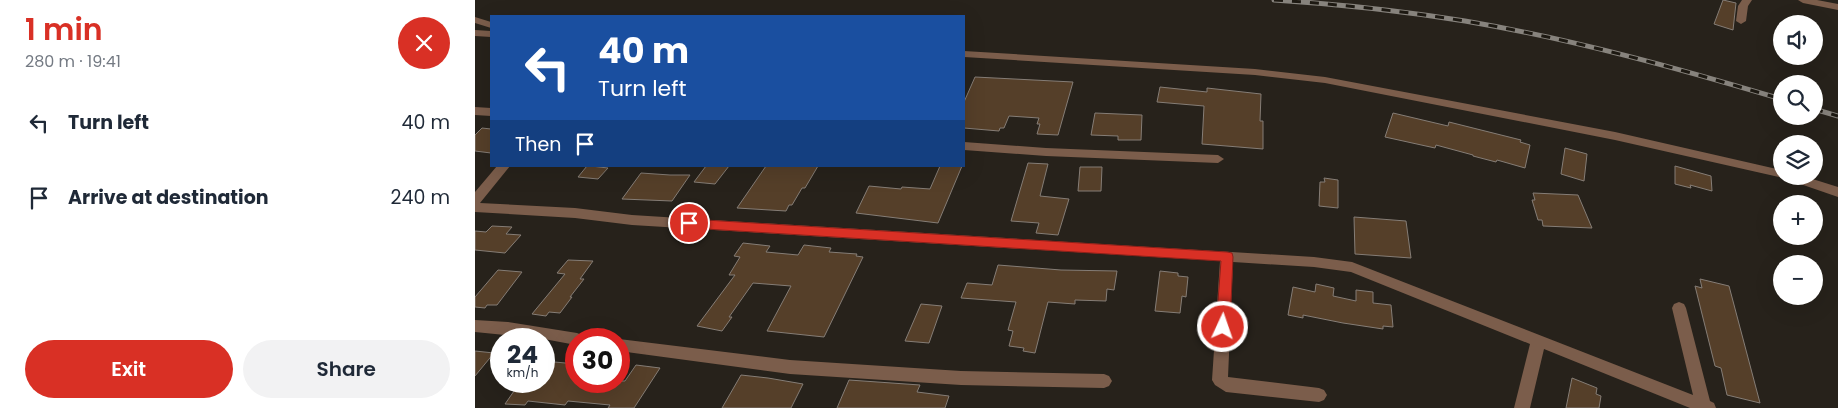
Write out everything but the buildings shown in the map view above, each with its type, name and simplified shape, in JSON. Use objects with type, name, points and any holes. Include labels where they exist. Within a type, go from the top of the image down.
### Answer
[{"type":"street","points":[[1741,22],[1743,6],[1747,0]]},
{"type":"street","points":[[1803,0],[1838,7]]},
{"type":"street","points":[[475,20],[490,25]]},
{"type":"street","points":[[475,33],[490,34]]},
{"type":"street","points":[[965,54],[1156,65],[1325,80],[1623,138],[1773,172]]},
{"type":"street","points":[[475,111],[490,112]]},
{"type":"street","points":[[965,146],[1046,152],[1218,159]]},
{"type":"street","points":[[475,200],[487,190],[495,175],[503,167]]},
{"type":"street","points":[[1817,185],[1838,192]]},
{"type":"street","points":[[475,207],[575,213],[632,220],[1314,262],[1352,267],[1705,407]]},
{"type":"street","points":[[1227,257],[1221,383],[1319,395]]},
{"type":"street","points":[[1679,308],[1705,407]]},
{"type":"street","points":[[475,326],[508,328],[565,337]]},
{"type":"street","points":[[1522,408],[1538,342]]},
{"type":"street","points":[[630,346],[791,367],[961,378],[1104,381]]},
{"type":"railway","points":[[1274,0],[1394,11],[1505,28],[1624,55],[1773,97]]},
{"type":"railway","points":[[1823,112],[1838,116]]},
{"type":"route","points":[[689,223],[1227,257],[1223,327]]}]
